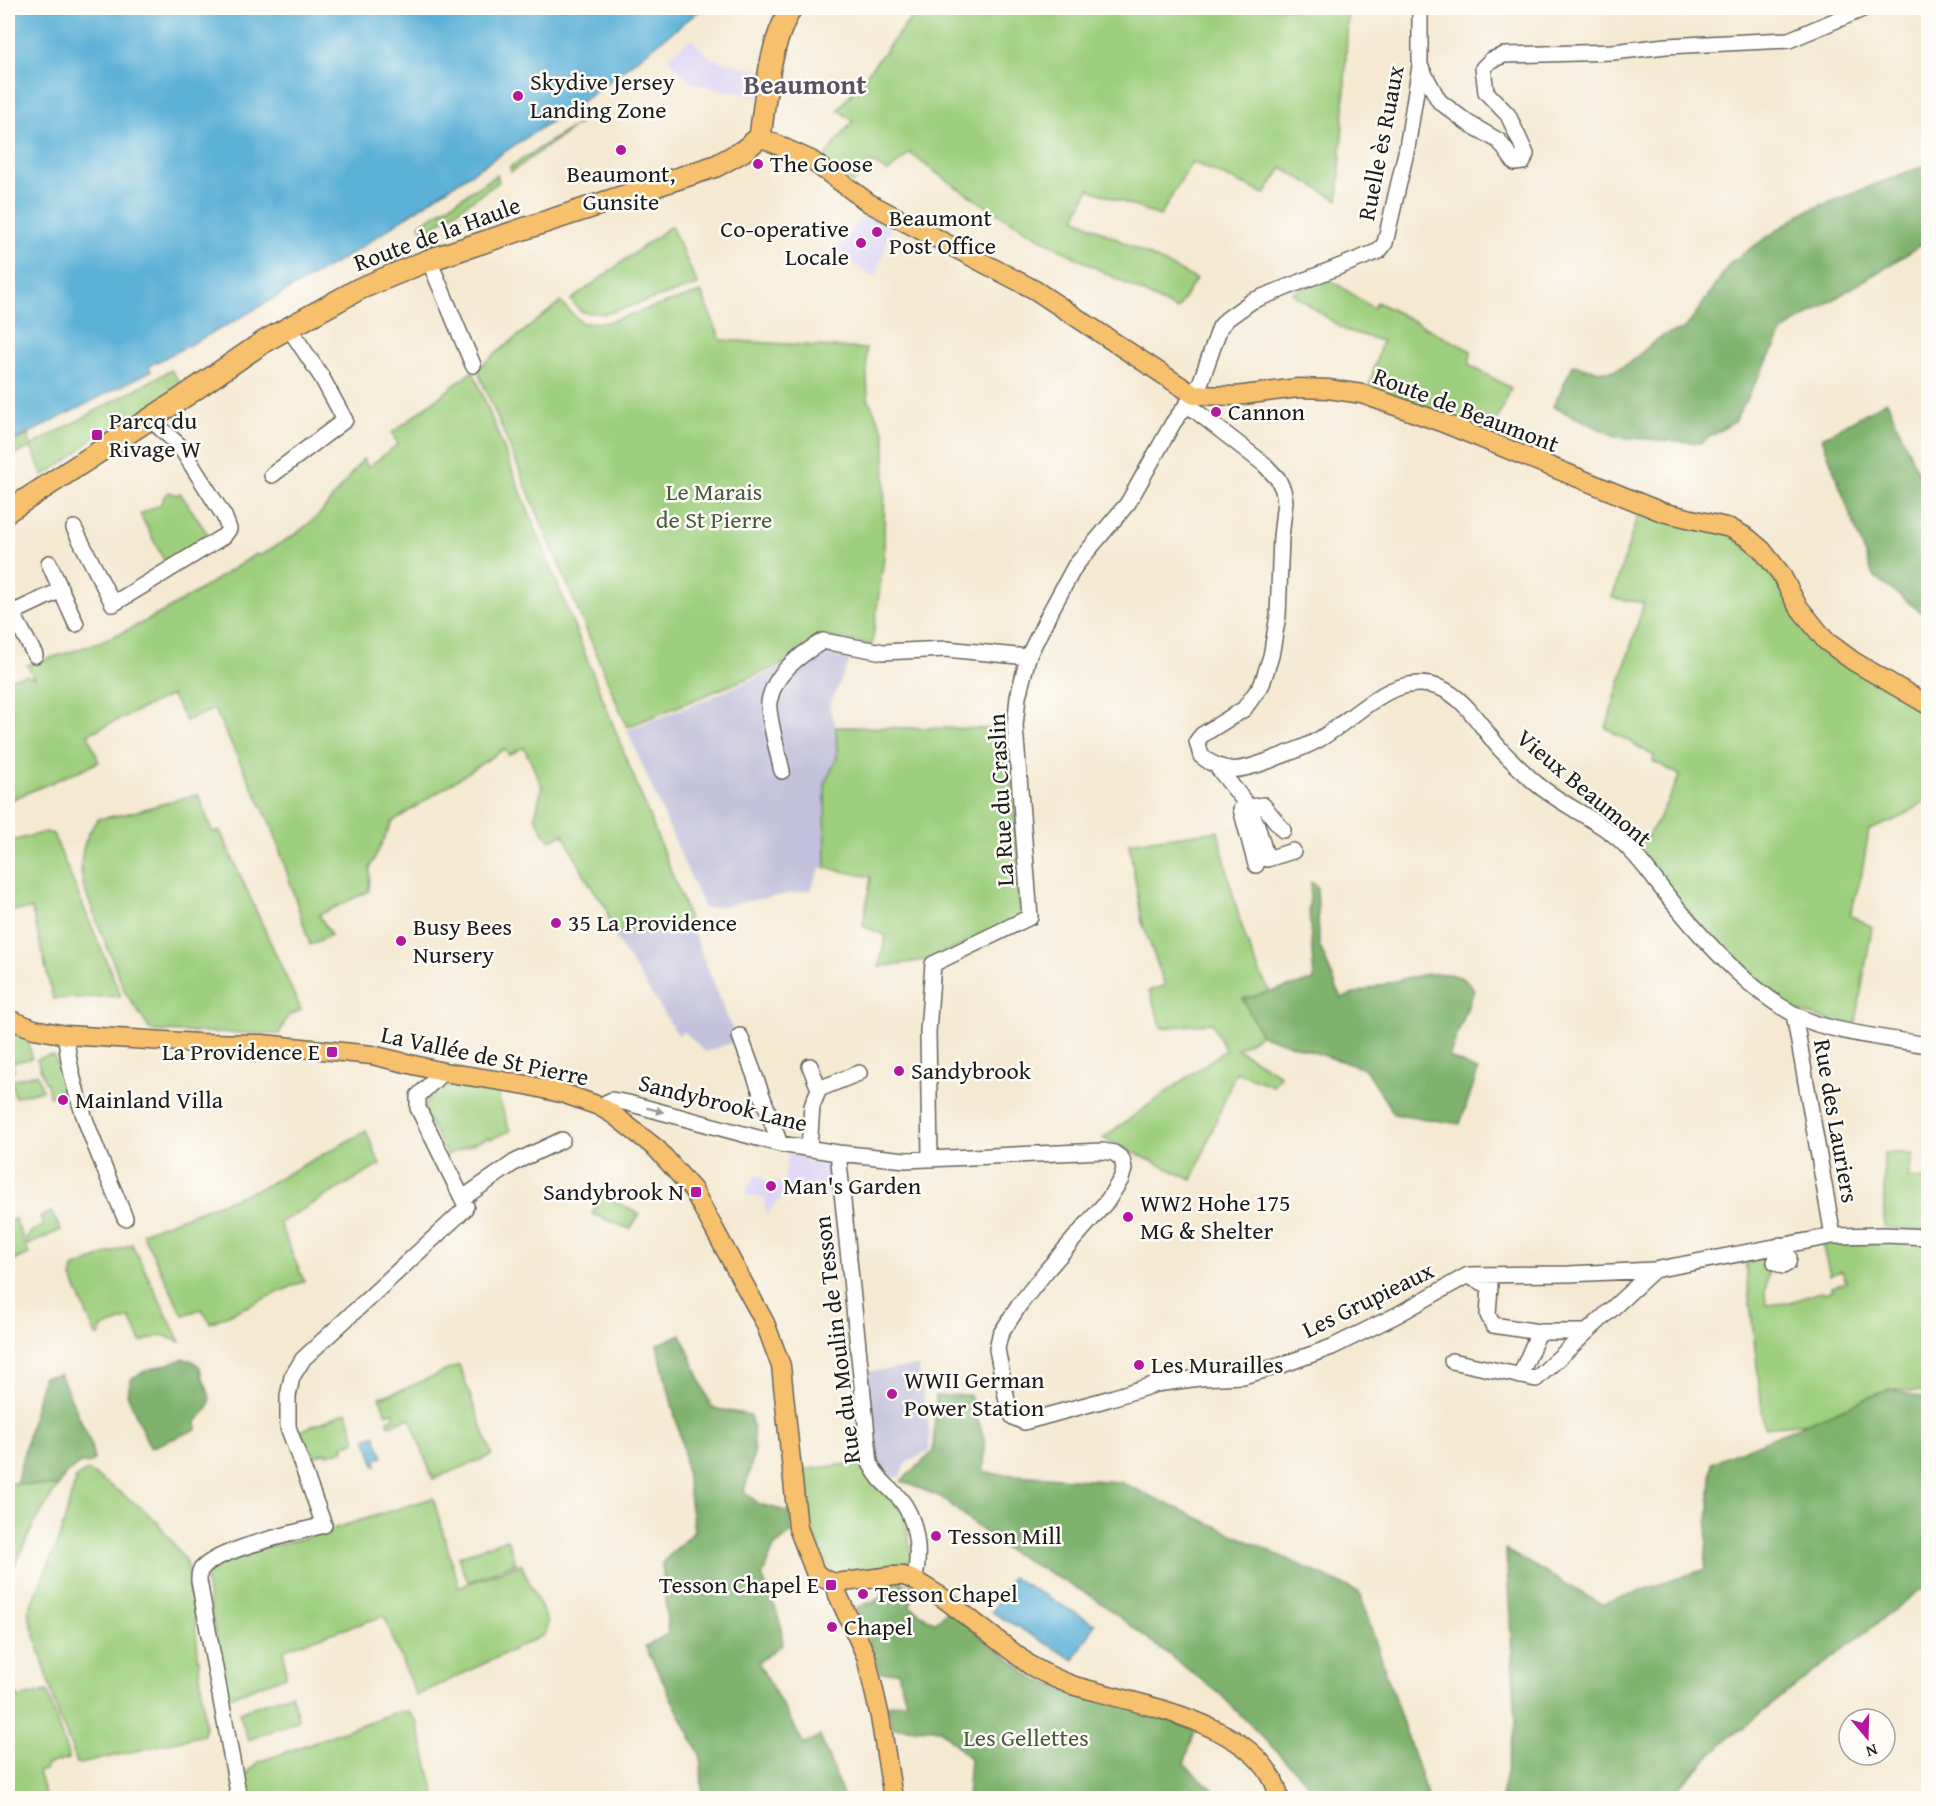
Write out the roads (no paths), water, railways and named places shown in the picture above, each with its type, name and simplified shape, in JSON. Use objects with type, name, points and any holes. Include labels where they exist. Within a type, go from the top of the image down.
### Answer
[{"type":"highway","points":[[760,137],[770,69],[781,25],[791,8]]},
{"type":"highway","name":"Route de la Haule","points":[[8,511],[265,341],[358,290],[429,260],[716,166],[743,151],[760,137]]},
{"type":"main road","points":[[760,137],[811,160],[869,203],[1035,290],[1194,395]]},
{"type":"main road","name":"Route de Beaumont","points":[[1194,395],[1236,396],[1298,388],[1328,389],[1362,394],[1432,418],[1662,512],[1730,528],[1748,538],[1762,550],[1780,574],[1797,605],[1826,641],[1853,661],[1929,705]]},
{"type":"main road","name":"La Vallée de St Pierre","points":[[8,1019],[34,1029],[66,1035],[177,1042],[262,1044],[372,1055],[443,1072],[537,1087],[565,1094],[598,1106],[641,1135],[657,1149],[693,1190],[765,1323],[781,1366],[798,1528],[815,1572],[834,1583]]},
{"type":"main road","points":[[893,1798],[880,1717],[866,1656],[834,1583],[892,1576],[904,1576],[914,1580],[944,1598],[1031,1666],[1046,1674],[1071,1685],[1166,1710],[1211,1728],[1239,1744],[1266,1768],[1279,1798]]},
{"type":"street","name":"Ruelle ès Ruaux","points":[[1194,395],[1221,327],[1243,306],[1379,251],[1385,243],[1407,148],[1420,66],[1420,8]]},
{"type":"street","points":[[1420,66],[1439,101],[1468,123],[1499,141],[1515,163],[1523,162],[1526,154],[1508,115],[1486,92],[1483,68],[1491,60],[1504,55],[1613,52],[1666,46],[1789,40],[1866,8]]},
{"type":"street","points":[[429,260],[473,365]]},
{"type":"street","points":[[272,475],[345,420],[321,376],[289,328]]},
{"type":"street","points":[[1194,395],[1192,408],[1264,464],[1278,479],[1285,501],[1281,537],[1278,616],[1271,656],[1262,684],[1244,709],[1202,735],[1197,741],[1201,756],[1218,768],[1248,806],[1257,825],[1267,859],[1293,851]]},
{"type":"street","name":"La Rue du Craslin","points":[[930,1158],[928,1032],[933,964],[1030,917],[1015,726],[1018,697],[1028,657],[1075,566],[1128,503],[1173,423],[1194,395]]},
{"type":"street","points":[[74,528],[113,604],[224,536],[229,529],[227,520],[179,445],[150,418]]},
{"type":"street","points":[[49,563],[76,624]]},
{"type":"street","points":[[36,655],[10,609],[61,590]]},
{"type":"street","points":[[782,771],[768,703],[778,678],[798,656],[823,641],[884,652],[946,649],[1028,657]]},
{"type":"street","name":"Vieux Beaumont","points":[[1218,768],[1234,771],[1243,769],[1294,751],[1319,739],[1369,703],[1392,690],[1410,685],[1428,685],[1439,688],[1455,698],[1474,716],[1501,750],[1533,781],[1573,810],[1615,836],[1630,849],[1677,908],[1716,950],[1763,993],[1794,1014],[1816,1024],[1929,1045]]},
{"type":"street","points":[[1256,865],[1241,809],[1263,805],[1283,830]]},
{"type":"street","name":"Rue des Lauriers","points":[[1794,1014],[1833,1236]]},
{"type":"street","points":[[66,1035],[67,1049],[81,1104],[95,1147],[125,1218]]},
{"type":"street","points":[[741,1036],[780,1144]]},
{"type":"street","points":[[809,1148],[812,1106],[819,1089],[810,1066]]},
{"type":"street","points":[[239,1798],[199,1581],[200,1572],[209,1562],[224,1553],[324,1525],[288,1427],[288,1396],[292,1377],[303,1359],[466,1206],[418,1108],[418,1096],[443,1072]]},
{"type":"street","points":[[819,1089],[859,1073]]},
{"type":"street","name":"Sandybrook Lane","points":[[598,1106],[612,1100],[628,1102],[780,1144],[838,1153]]},
{"type":"street","points":[[463,1198],[516,1162],[562,1140]]},
{"type":"street","name":"Les Grupieaux","points":[[838,1153],[906,1160],[1103,1151],[1114,1153],[1122,1159],[1124,1169],[1121,1179],[1108,1200],[1047,1270],[1015,1311],[1000,1335],[997,1349],[1008,1406],[1013,1417],[1024,1422],[1108,1400],[1156,1384],[1199,1378],[1243,1376],[1282,1365],[1332,1347],[1468,1275],[1575,1274],[1654,1270],[1781,1248],[1833,1236],[1885,1235],[1929,1238]]},
{"type":"street","name":"Rue du Moulin de Tesson","points":[[838,1153],[870,1463],[882,1484],[900,1499],[911,1517],[916,1539],[917,1569],[914,1580]]},
{"type":"street","points":[[1452,1361],[1536,1379],[1654,1270]]},
{"type":"street","points":[[1468,1275],[1490,1286],[1488,1315],[1493,1325],[1539,1332],[1586,1332]]},
{"type":"street","points":[[1520,1376],[1539,1332]]},
{"type":"water","points":[[8,8],[703,8],[590,96],[351,254],[233,322],[149,366],[151,371],[8,444]]},
{"type":"water","points":[[375,1435],[383,1457],[376,1459],[377,1466],[375,1466],[366,1439]]},
{"type":"water","points":[[1012,1577],[1095,1624],[1074,1660],[992,1612]]},
{"type":"place","name":"Skydive Jersey Landing Zone","points":[[518,96]]},
{"type":"place","name":"Beaumont, Gunsite","points":[[621,150]]},
{"type":"place","name":"The Goose","points":[[758,164]]},
{"type":"place","name":"Beaumont Post Office","points":[[877,232]]},
{"type":"place","name":"Co-operative Locale","points":[[861,243]]},
{"type":"place","name":"Cannon","points":[[1216,412]]},
{"type":"place","name":"Parcq du Rivage W","points":[[97,435]]},
{"type":"place","name":"35 La Providence","points":[[556,923]]},
{"type":"place","name":"Busy Bees Nursery","points":[[401,941]]},
{"type":"place","name":"La Providence E","points":[[332,1052]]},
{"type":"place","name":"Sandybrook","points":[[899,1071]]},
{"type":"place","name":"Mainland Villa","points":[[63,1100]]},
{"type":"place","name":"Man's Garden","points":[[771,1186]]},
{"type":"place","name":"Sandybrook N","points":[[696,1192]]},
{"type":"place","name":"WW2 Hohe 175 MG & Shelter","points":[[1128,1217]]},
{"type":"place","name":"Les Murailles","points":[[1139,1365]]},
{"type":"place","name":"WWII German Power Station","points":[[892,1394]]},
{"type":"place","name":"Tesson Mill","points":[[936,1536]]},
{"type":"place","name":"Tesson Chapel E","points":[[831,1585]]},
{"type":"place","name":"Tesson Chapel","points":[[863,1594]]},
{"type":"place","name":"Chapel","points":[[832,1627]]},
{"type":"district","name":"Beaumont","points":[[805,85]]},
{"type":"park label","name":"Le Marais de St Pierre","points":[[714,506]]},
{"type":"park label","name":"Les Gellettes","points":[[1026,1738]]}]
